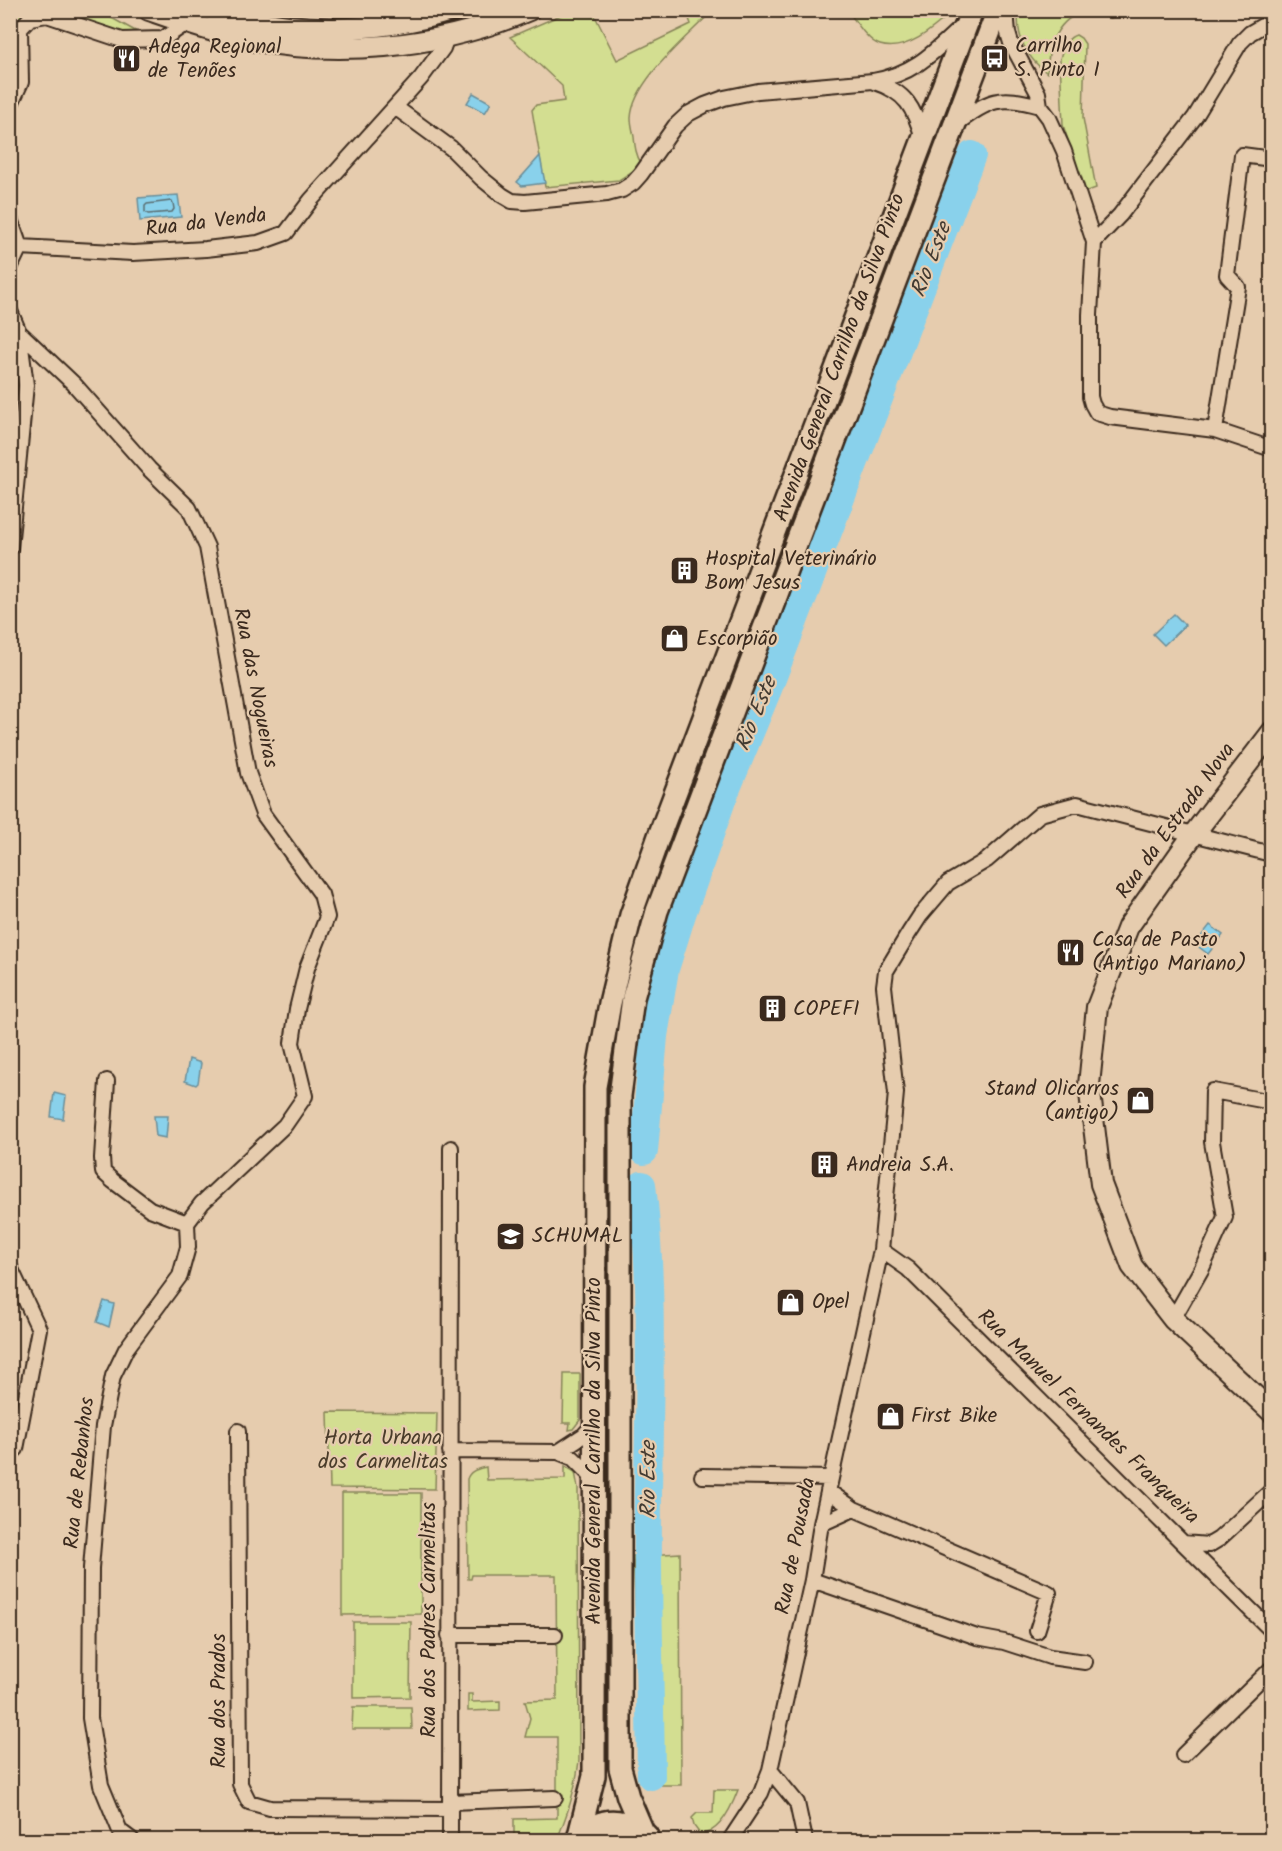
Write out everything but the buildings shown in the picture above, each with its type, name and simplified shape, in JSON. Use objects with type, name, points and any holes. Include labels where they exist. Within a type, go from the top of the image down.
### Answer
[{"type":"main road","points":[[148,10],[185,24],[238,37],[312,46],[366,47],[447,37],[502,21],[529,10]]},
{"type":"main road","points":[[213,10],[275,24],[313,28],[396,23],[448,12],[447,37]]},
{"type":"main road","name":"Avenida General Carrilho da Silva Pinto","points":[[647,1836],[628,1797],[620,1768],[620,1096],[633,998],[657,911],[998,10]]},
{"type":"main road","name":"Avenida General Carrilho da Silva Pinto","points":[[578,1840],[594,1776],[595,1087],[610,1003],[631,915],[971,15]]},
{"type":"main road","name":"Rua da Estrada Nova","points":[[1272,732],[1193,835],[1128,927],[1097,1007],[1089,1085],[1101,1185],[1132,1266],[1173,1319],[1272,1412]]},
{"type":"main road","points":[[578,1840],[598,1824],[614,1821],[629,1824],[647,1836]]},
{"type":"street","points":[[1006,10],[1011,43],[1038,93],[1040,106],[1049,118],[1064,151],[1094,242],[1090,315],[1090,389],[1092,404],[1097,413],[1110,417],[1215,430],[1271,445]]},
{"type":"street","points":[[10,106],[21,82],[20,29],[30,18],[47,15],[122,40],[163,39],[185,24]]},
{"type":"street","points":[[394,107],[451,148],[501,195],[512,201],[576,198],[622,190],[633,183],[675,126],[688,114],[705,105],[724,98],[758,91],[891,78],[919,64],[971,15]]},
{"type":"street","points":[[1094,242],[1120,215],[1195,117],[1240,43],[1250,33],[1267,26]]},
{"type":"street","name":"Rua da Venda","points":[[20,247],[133,253],[164,252],[258,243],[286,233],[311,200],[435,61],[447,37]]},
{"type":"street","points":[[873,81],[889,86],[908,102],[917,117],[923,138]]},
{"type":"street","points":[[954,125],[991,102],[1013,100],[1040,106]]},
{"type":"street","points":[[1215,430],[1238,287],[1227,275],[1242,155],[1272,159]]},
{"type":"street","points":[[10,219],[20,247],[10,268]]},
{"type":"street","points":[[10,311],[20,332],[26,385],[10,548]]},
{"type":"street","name":"Rua das Nogueiras","points":[[20,332],[74,384],[149,469],[189,508],[207,547],[248,773],[263,814],[321,894],[327,917],[307,968],[292,1043],[305,1096],[285,1125],[202,1203],[187,1223]]},
{"type":"street","name":"Rua de Pousada","points":[[730,1840],[761,1793],[770,1770],[881,1250],[896,1093],[884,986],[886,971],[920,916],[948,883],[987,860],[1040,814],[1077,804],[1272,853]]},
{"type":"street","points":[[106,1081],[103,1172],[150,1209],[187,1223]]},
{"type":"street","points":[[1173,1319],[1202,1268],[1225,1217],[1212,1142],[1213,1091],[1272,1102]]},
{"type":"street","name":"Rua dos Padres Carmelitas","points":[[450,1840],[451,1148]]},
{"type":"street","name":"Rua de Rebanhos","points":[[132,1840],[120,1831],[101,1785],[90,1718],[91,1568],[103,1426],[113,1376],[126,1349],[180,1276],[188,1247],[187,1223]]},
{"type":"street","name":"Rua Manuel Fernandes Franqueira","points":[[881,1250],[908,1269],[1183,1543],[1209,1545],[1219,1539],[1272,1490]]},
{"type":"street","points":[[10,1267],[39,1329],[16,1449]]},
{"type":"street","points":[[558,1452],[572,1444],[594,1424]]},
{"type":"street","name":"Rua dos Prados","points":[[238,1431],[240,1784],[249,1802],[270,1808],[450,1805],[555,1798]]},
{"type":"street","points":[[450,1451],[558,1452],[573,1458],[593,1478]]},
{"type":"street","points":[[702,1476],[830,1484],[854,1509],[1049,1593],[1037,1631]]},
{"type":"street","points":[[821,1524],[854,1509]]},
{"type":"street","points":[[1183,1543],[1272,1632]]},
{"type":"street","points":[[812,1580],[977,1637],[1004,1642],[1050,1657],[1084,1662]]},
{"type":"street","points":[[449,1635],[555,1635]]},
{"type":"street","points":[[1183,1755],[1272,1668]]},
{"type":"street","points":[[770,1770],[797,1803],[805,1840]]},
{"type":"green space","points":[[97,10],[139,33],[119,34],[26,14],[11,31],[11,11]]},
{"type":"green space","points":[[1019,10],[1115,11],[1111,18],[1090,11],[1073,16],[1065,22],[1050,49],[1047,73],[1024,46],[1019,29]]},
{"type":"green space","points":[[570,11],[594,11],[617,60],[691,24],[688,16],[694,11],[712,11],[663,60],[641,89],[634,104],[631,123],[636,151],[641,163],[619,180],[545,187],[532,110],[536,105],[564,101],[562,86],[510,37]]},
{"type":"green space","points":[[848,11],[953,11],[920,37],[900,45],[890,46],[875,43]]},
{"type":"green space","points":[[1076,35],[1085,44],[1083,118],[1096,188],[1085,192],[1063,125],[1060,59],[1067,42]]},
{"type":"green space","points":[[564,1374],[580,1374],[580,1420],[573,1429],[569,1430],[570,1423],[563,1423]]},
{"type":"green space","name":"Horta Urbana dos Carmelitas","points":[[328,1412],[437,1413],[435,1489],[330,1488]]},
{"type":"green space","points":[[565,1466],[575,1472],[578,1488],[579,1761],[571,1802],[557,1840],[514,1840],[514,1819],[557,1818],[557,1737],[525,1737],[530,1718],[525,1701],[557,1700],[556,1575],[472,1575],[471,1579],[468,1579],[467,1479],[472,1472],[486,1467],[487,1480],[565,1479]]},
{"type":"green space","points":[[342,1493],[421,1493],[421,1614],[342,1615]]},
{"type":"green space","points":[[680,1553],[681,1785],[644,1785],[633,1556]]},
{"type":"green space","points":[[353,1622],[411,1622],[410,1697],[353,1698]]},
{"type":"green space","points":[[468,1694],[472,1694],[472,1702],[500,1701],[500,1710],[468,1711]]},
{"type":"green space","points":[[353,1707],[411,1707],[412,1729],[352,1729]]},
{"type":"green space","points":[[714,1790],[738,1790],[729,1811],[719,1824],[707,1833],[700,1834],[692,1818],[697,1813],[713,1813]]},
{"type":"water","points":[[473,93],[491,103],[485,113],[467,103]]},
{"type":"water","points":[[540,156],[545,183],[522,186],[517,182]]},
{"type":"water","points":[[178,195],[181,217],[140,221],[138,198]]},
{"type":"water","points":[[1174,614],[1185,625],[1164,645],[1153,634]]},
{"type":"water","points":[[1210,925],[1223,935],[1208,954],[1195,944]]},
{"type":"water","points":[[189,1059],[201,1063],[196,1085],[185,1081]]},
{"type":"water","points":[[54,1093],[66,1096],[63,1119],[51,1117]]},
{"type":"water","points":[[154,1116],[168,1116],[166,1138],[156,1136]]},
{"type":"water","points":[[104,1301],[114,1304],[109,1327],[97,1322]]},
{"type":"waterway","name":"Rio Este","points":[[644,1151],[654,1036],[665,969],[682,914],[722,800],[768,689],[972,155]]},
{"type":"waterway","name":"Rio Este","points":[[642,1185],[649,1300],[648,1564],[651,1776]]},
{"type":"place","name":"Carrilho S. Pinto I","points":[[994,58]]},
{"type":"place","name":"Adega Regional de Tenões","points":[[127,59]]},
{"type":"place","name":"Hospital Veterinário Bom Jesus","points":[[684,571]]},
{"type":"place","name":"Escorpião","points":[[675,639]]},
{"type":"place","name":"Casa de Pasto (Antigo Mariano)","points":[[1071,952]]},
{"type":"place","name":"COPEFI","points":[[772,1009]]},
{"type":"place","name":"Stand Olicarros (antigo)","points":[[1140,1101]]},
{"type":"place","name":"Andreia S.A.","points":[[825,1165]]},
{"type":"place","name":"SCHUMAL","points":[[511,1236]]},
{"type":"place","name":"Opel","points":[[791,1302]]},
{"type":"place","name":"First Bike","points":[[890,1416]]}]
